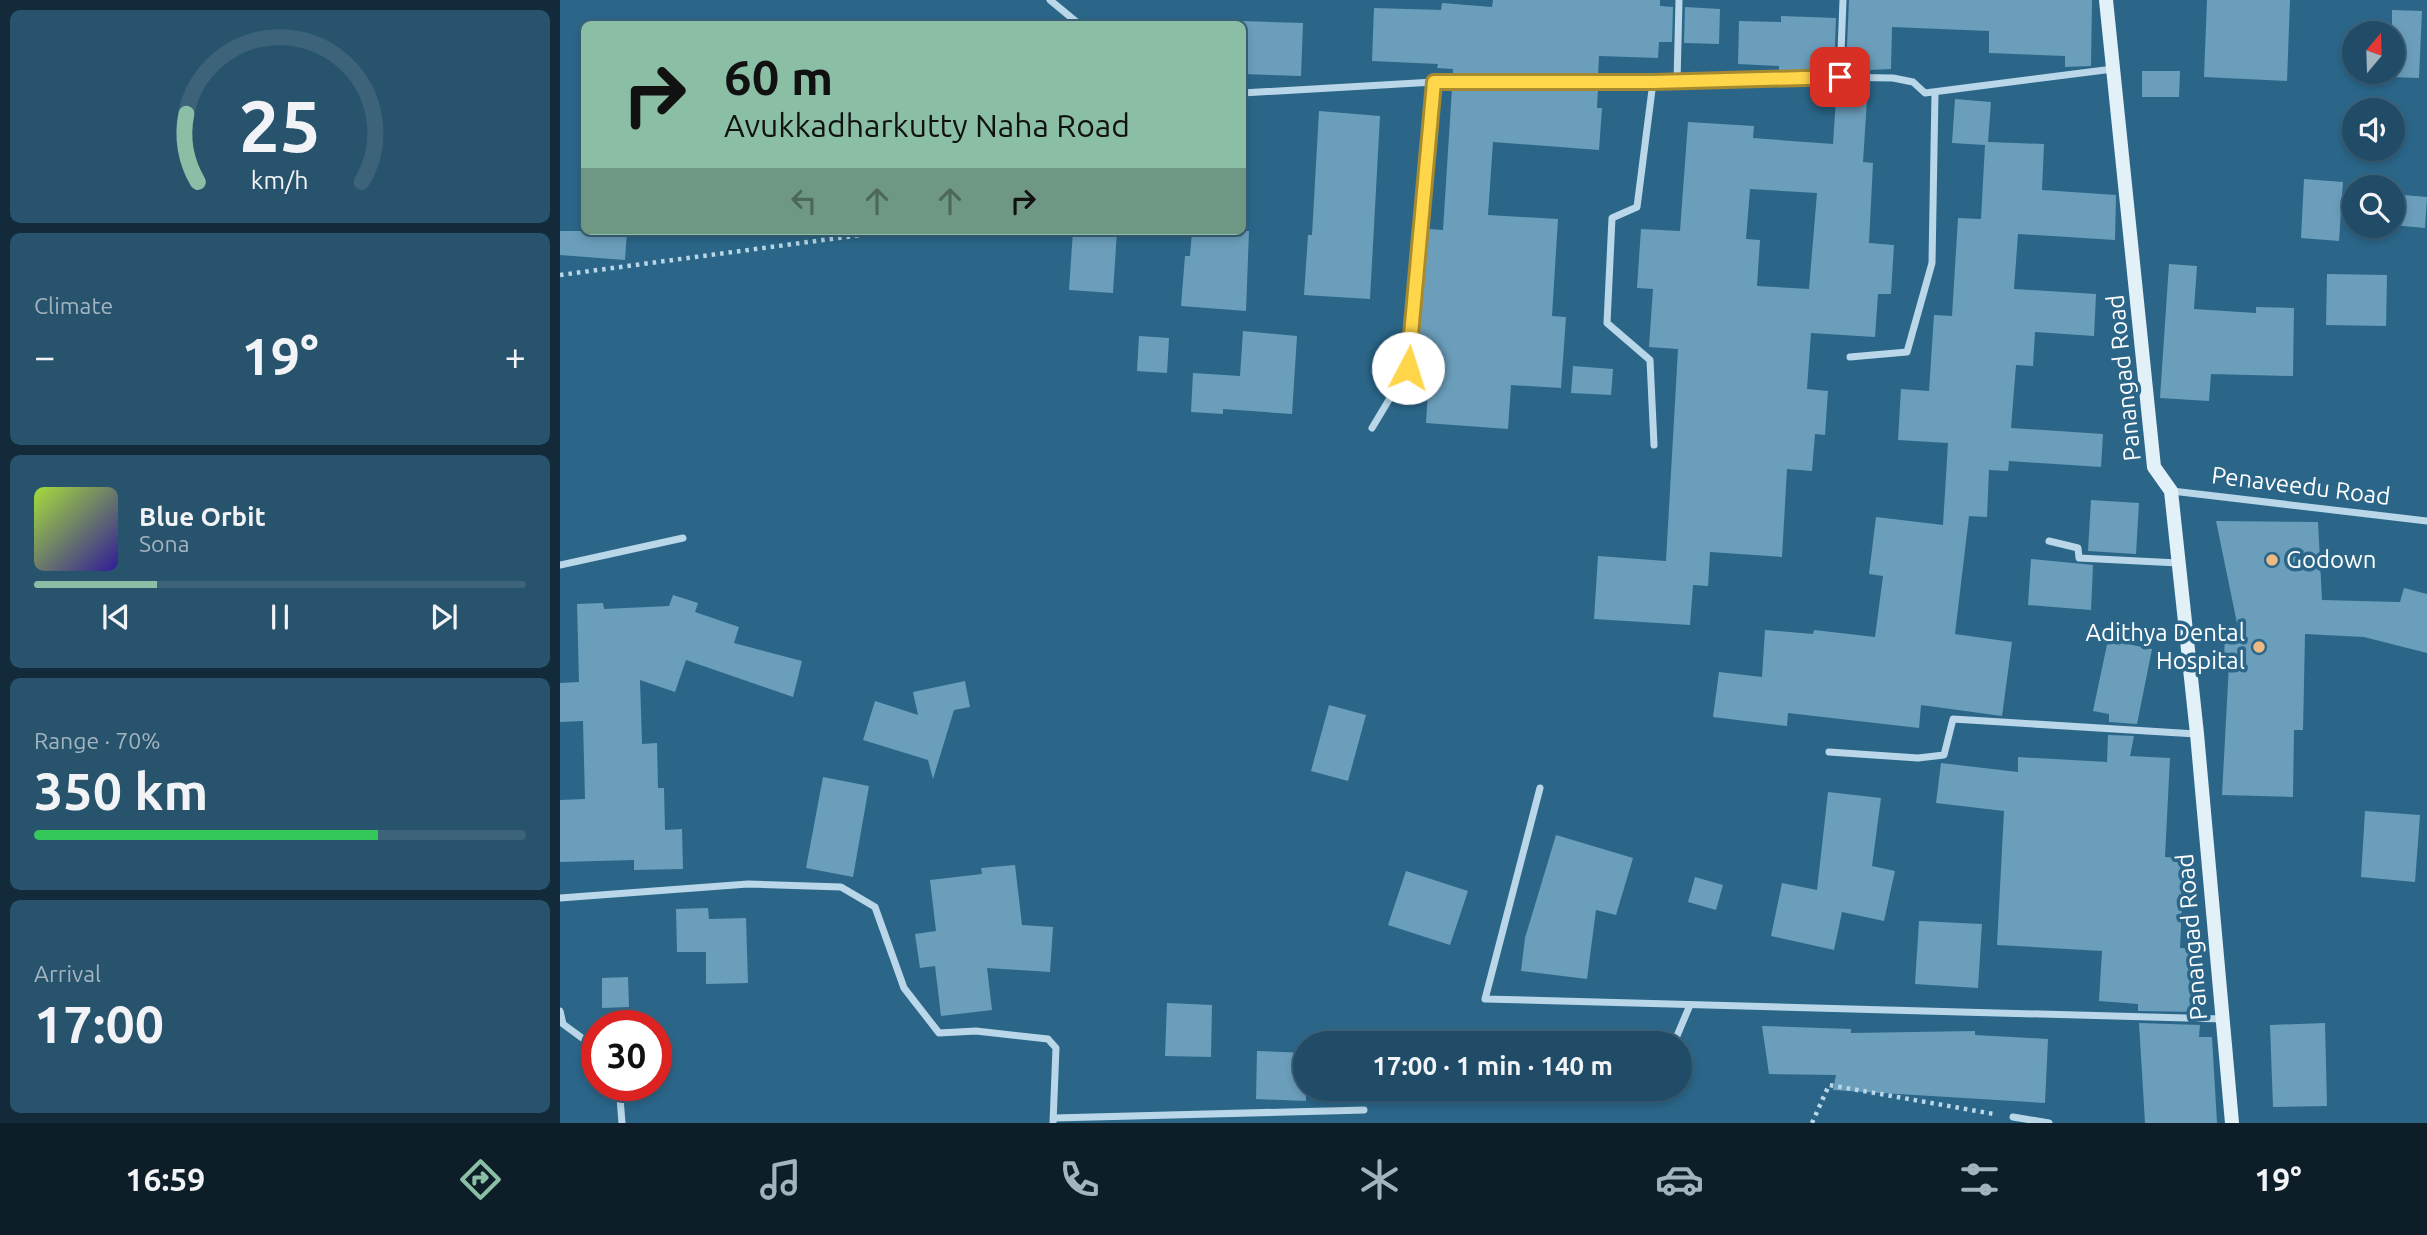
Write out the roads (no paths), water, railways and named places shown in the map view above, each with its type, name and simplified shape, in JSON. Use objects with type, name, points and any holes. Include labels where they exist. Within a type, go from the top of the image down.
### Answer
[{"type":"main road","name":"Panangad Road","points":[[2106,0],[2154,467],[2171,491],[2197,734],[2232,1123]]},
{"type":"street","points":[[1050,0],[1075,21]]},
{"type":"street","points":[[1677,82],[1679,0]]},
{"type":"street","points":[[1840,77],[1843,0]]},
{"type":"street","points":[[1246,93],[1434,82],[1677,82],[1840,77],[1893,78],[1913,82],[1925,93],[1936,93],[2113,69]]},
{"type":"street","points":[[1372,428],[1408,368],[1434,82]]},
{"type":"street","points":[[1653,82],[1637,208],[1612,218],[1607,323],[1650,360],[1654,445]]},
{"type":"street","points":[[1850,357],[1907,352],[1932,263],[1936,93]]},
{"type":"street","name":"Penaveedu Road","points":[[2171,491],[2427,521]]},
{"type":"street","points":[[560,565],[683,538]]},
{"type":"street","points":[[2049,541],[2078,548],[2079,558],[2179,563]]},
{"type":"street","points":[[1829,752],[1917,758],[1944,755],[1954,719],[2197,734]]},
{"type":"street","points":[[1540,788],[1485,999],[2223,1019]]},
{"type":"street","points":[[560,898],[748,884],[841,887],[875,907],[904,988],[939,1032],[976,1031],[1048,1039],[1056,1048],[1054,1120],[1364,1110]]},
{"type":"street","points":[[1679,1031],[1690,1004]]},
{"type":"street","points":[[560,1011],[562,1024],[581,1038]]},
{"type":"street","points":[[620,1101],[622,1123]]},
{"type":"street","points":[[2013,1117],[2049,1123]]},
{"type":"place","name":"Godown","points":[[2272,560]]},
{"type":"place","name":"Adithya Dental Hospital","points":[[2259,647]]}]
